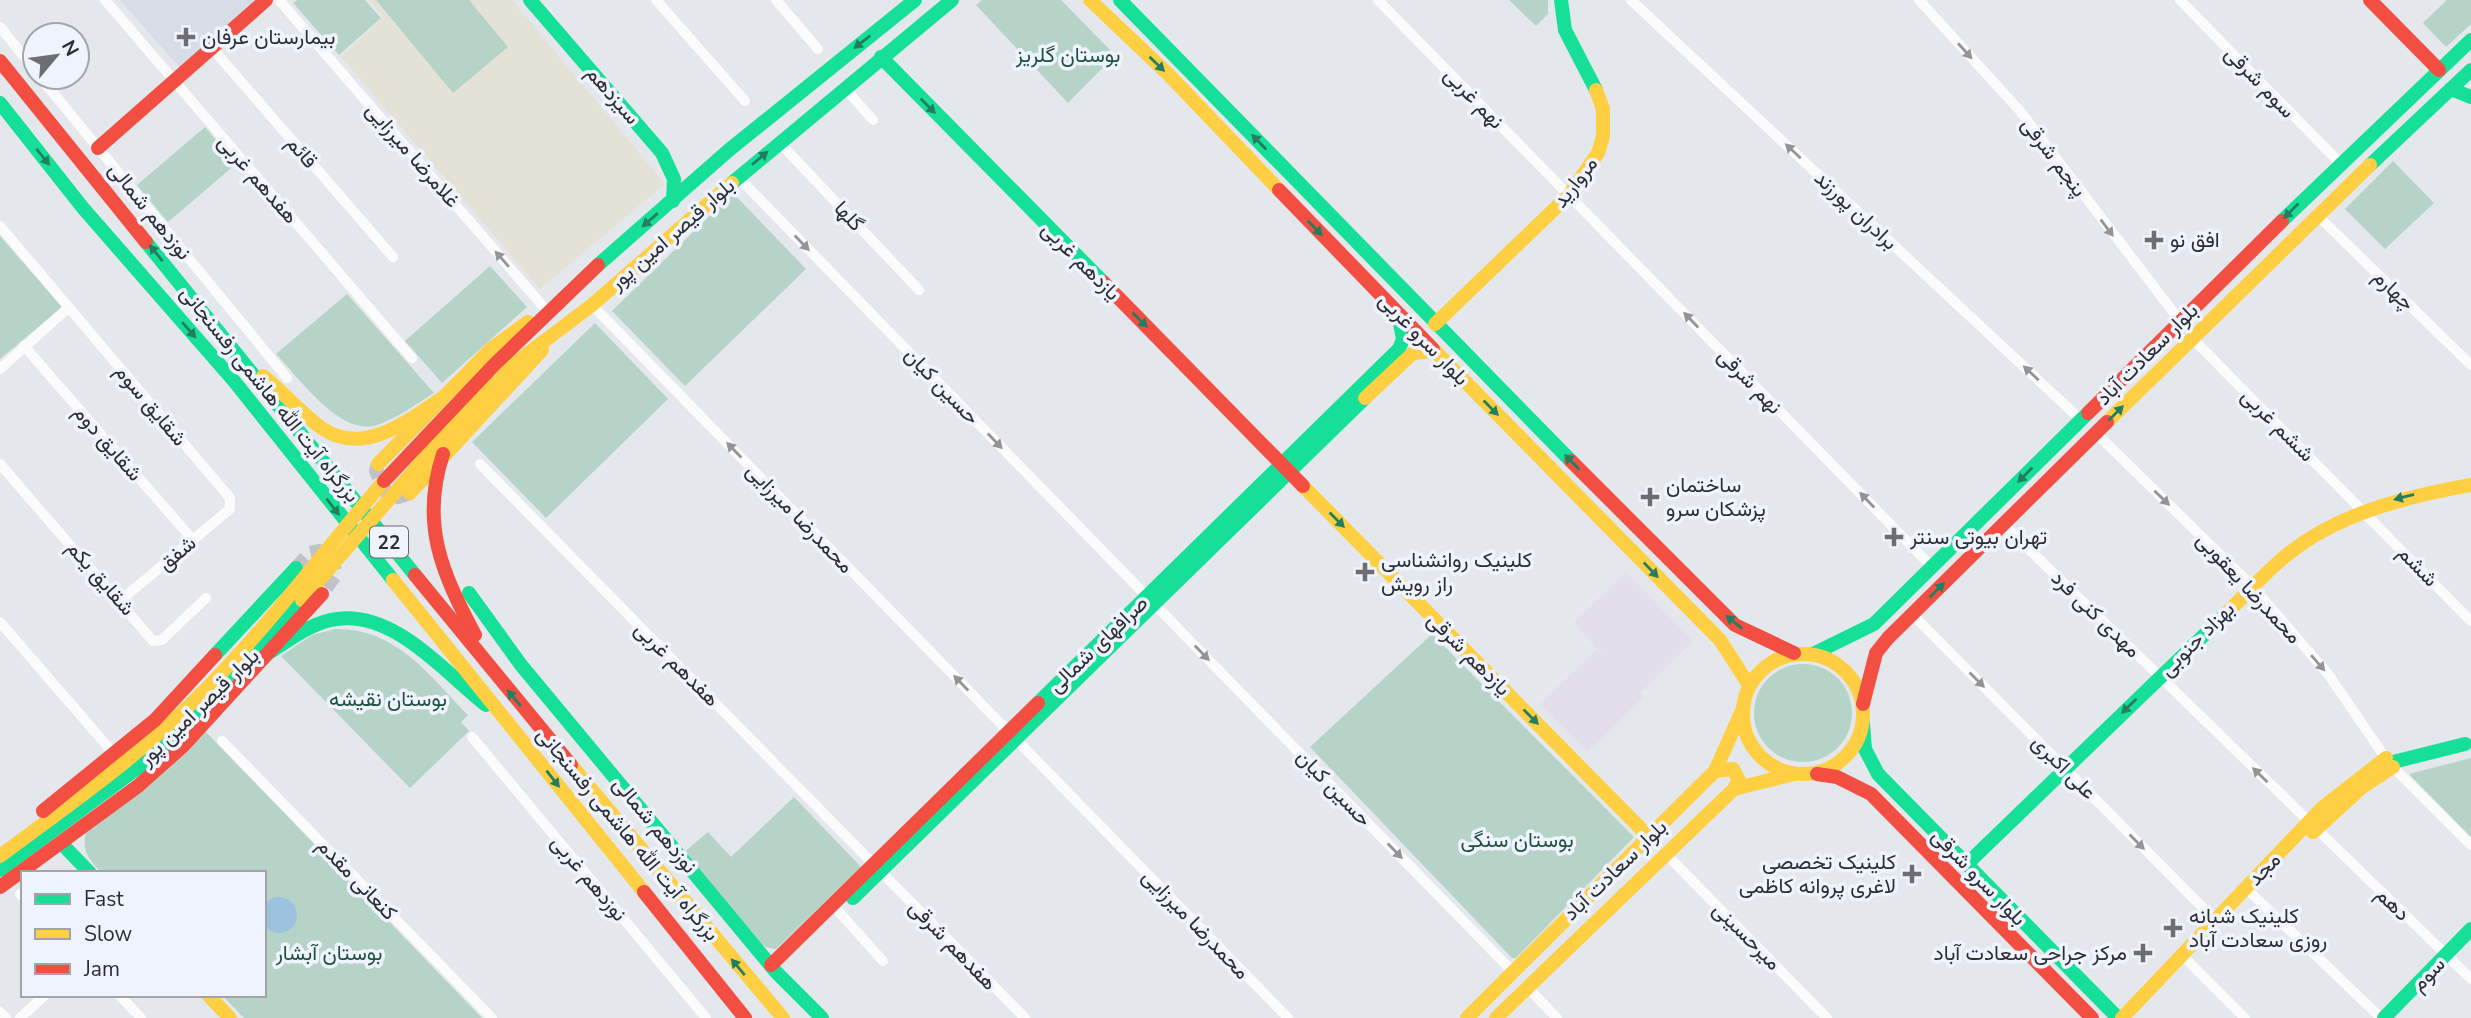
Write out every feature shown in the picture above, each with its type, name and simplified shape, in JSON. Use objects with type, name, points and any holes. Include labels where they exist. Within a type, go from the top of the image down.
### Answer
[{"type":"main road","points":[[98,148],[265,0]]},
{"type":"main road","name":"سیزدهم","points":[[530,0],[662,153],[674,179],[673,201]]},
{"type":"main road","points":[[926,21],[936,4],[935,0]]},
{"type":"main road","name":"بلوار قیصر امین پور","points":[[403,483],[485,393],[541,341],[592,305],[737,176],[952,0]]},
{"type":"main road","name":"بلوار سرو غربی","points":[[1090,0],[1720,640],[1749,685]]},
{"type":"main road","name":"مروارید","points":[[1435,324],[1569,195],[1598,153],[1604,122],[1595,87],[1565,30],[1561,0]]},
{"type":"main road","points":[[2370,0],[2439,70]]},
{"type":"main road","name":"بلوار قیصر امین پور","points":[[403,483],[435,425],[547,311],[673,201],[915,1]]},
{"type":"main road","points":[[1112,20],[1129,28],[1132,26],[1134,22],[1123,3]]},
{"type":"main road","name":"بلوار سرو غربی","points":[[1123,3],[1435,324],[1735,625],[1794,653]]},
{"type":"main road","name":"بلوار سعادت آباد","points":[[1813,654],[1874,624],[2340,163],[2471,40]]},
{"type":"main road","name":"یازدهم غربی","points":[[881,57],[1285,468]]},
{"type":"main road","name":"بزرگراه آیت الله هاشمی رفسنجانی","points":[[0,61],[490,668],[783,1018]]},
{"type":"main road","points":[[2469,72],[2471,90]]},
{"type":"main road","name":"بلوار سعادت آباد","points":[[1863,704],[1875,653],[1912,614],[2317,215],[2469,72]]},
{"type":"main road","points":[[2451,89],[2471,97]]},
{"type":"main road","name":"بزرگراه آیت الله هاشمی رفسنجانی","points":[[0,103],[83,208],[234,382],[745,1018]]},
{"type":"main road","points":[[378,464],[491,349],[519,327],[547,311]]},
{"type":"main road","name":"صرافهای شمالی","points":[[774,969],[1285,468],[1399,349],[1403,339],[1397,312]]},
{"type":"main road","points":[[23,871],[138,786],[183,746],[270,652],[317,583],[403,483],[443,454],[565,324]]},
{"type":"main road","name":"صرافهای شمالی","points":[[1285,468],[1405,359],[1413,353],[1434,351]]},
{"type":"main road","points":[[243,362],[281,388],[329,433],[348,439],[363,440],[387,432],[439,400]]},
{"type":"main road","points":[[2057,443],[2059,454],[2069,460]]},
{"type":"main road","points":[[443,454],[431,489],[433,529],[449,584],[490,668]]},
{"type":"main road","name":"یازدهم شرقی","points":[[1285,468],[1649,837]]},
{"type":"main road","name":"بهزاد جنوبی","points":[[1966,864],[2251,585],[2313,536],[2364,512],[2408,496],[2471,485]]},
{"type":"main road","points":[[0,844],[115,755],[199,676],[296,568]]},
{"type":"main road","name":"بلوار قیصر امین پور","points":[[0,856],[157,735],[317,583]]},
{"type":"main road","name":"بلوار قیصر امین پور","points":[[0,870],[156,753],[233,677],[317,583]]},
{"type":"main road","name":"نوزدهم شمالی","points":[[470,593],[521,665],[774,969],[822,1018]]},
{"type":"main road","points":[[270,652],[309,625],[337,618],[377,622],[408,639],[457,685],[508,721]]},
{"type":"main road","points":[[1794,653],[1813,654],[1830,660],[1846,671],[1857,686],[1863,704],[1863,723],[1857,741],[1846,756],[1831,768],[1813,774],[1794,774],[1776,768],[1760,756],[1749,741],[1743,723],[1743,708],[1749,685],[1768,665],[1794,653]]},
{"type":"main road","name":"بلوار سعادت آباد","points":[[1467,1018],[1716,771],[1743,708]]},
{"type":"main road","name":"بلوار سرو شرقی","points":[[1863,723],[1865,749],[1878,774],[2120,1018]]},
{"type":"main road","name":"مجد","points":[[2130,1018],[2312,826],[2389,763],[2465,744]]},
{"type":"main road","points":[[1716,771],[1728,767],[1733,769],[1739,780],[1734,789]]},
{"type":"main road","name":"بلوار سعادت آباد","points":[[1496,1018],[1734,789],[1794,774]]},
{"type":"main road","name":"بلوار سرو شرقی","points":[[1813,774],[1836,777],[1871,794],[2092,1018]]},
{"type":"main road","points":[[62,844],[88,871]]},
{"type":"main road","name":"صرافهای شمالی","points":[[774,969],[839,912],[877,868]]},
{"type":"main road","points":[[0,887],[21,872]]},
{"type":"main road","name":"سوم","points":[[2383,1018],[2471,929]]},
{"type":"main road","name":"مجد","points":[[2120,1018],[2185,957]]},
{"type":"main road","points":[[210,997],[230,1018]]},
{"type":"street","name":"هفدهم غربی","points":[[105,0],[412,358]]},
{"type":"street","name":"غلامرضا میرزایی","points":[[279,0],[547,311]]},
{"type":"street","points":[[656,0],[745,101]]},
{"type":"street","points":[[776,0],[818,49]]},
{"type":"street","name":"نهم غربی","points":[[1378,0],[1569,195]]},
{"type":"street","name":"برادران پورزند","points":[[1631,0],[2081,419]]},
{"type":"street","name":"پنجم شرقی","points":[[1919,0],[2020,111],[2180,321]]},
{"type":"street","name":"سوم شرقی","points":[[2180,0],[2340,163]]},
{"type":"street","points":[[0,27],[21,53]]},
{"type":"street","name":"قائم","points":[[212,48],[393,257]]},
{"type":"street","points":[[844,87],[873,120]]},
{"type":"street","name":"نوزدهم شمالی","points":[[51,91],[288,378]]},
{"type":"street","name":"گلها","points":[[779,142],[919,290]]},
{"type":"street","name":"حسین کیان","points":[[737,176],[1513,972]]},
{"type":"street","name":"نهم شرقی","points":[[1569,195],[1932,567]]},
{"type":"street","name":"چهارم","points":[[2317,215],[2471,365]]},
{"type":"street","name":"شقایق سوم","points":[[0,226],[230,498],[231,504]]},
{"type":"street","name":"محمدرضا میرزایی","points":[[592,305],[1288,1018]]},
{"type":"street","points":[[0,369],[69,307]]},
{"type":"street","name":"ششم غربی","points":[[2192,338],[2364,512]]},
{"type":"street","name":"شقایق دوم","points":[[24,346],[193,540]]},
{"type":"street","name":"محمدرضا یعقوبی","points":[[2096,433],[2251,585],[2328,674],[2389,763],[2471,845]]},
{"type":"street","name":"شقایق یکم","points":[[0,464],[121,600],[153,641],[158,642],[206,598]]},
{"type":"street","name":"هفدهم غربی","points":[[480,464],[877,868]]},
{"type":"street","name":"شفق","points":[[121,600],[230,509],[231,504]]},
{"type":"street","name":"ششم","points":[[2364,512],[2471,621]]},
{"type":"street","name":"مهدی کنی فرد","points":[[2003,524],[2312,826]]},
{"type":"street","name":"علی اکبری","points":[[1912,614],[2218,923]]},
{"type":"street","points":[[0,622],[115,755]]},
{"type":"street","name":"نوزدهم غربی","points":[[472,737],[706,1018]]},
{"type":"street","name":"کنعانی مقدم","points":[[222,741],[492,1018]]},
{"type":"street","name":"دهم","points":[[2312,826],[2471,979]]},
{"type":"street","name":"میرحسینی","points":[[1666,854],[1827,1018]]},
{"type":"street","name":"هفدهم شرقی","points":[[877,868],[1025,1018]]},
{"type":"street","points":[[2249,891],[2383,1018]]},
{"type":"street","points":[[839,912],[883,961]]},
{"type":"street","points":[[2185,957],[2245,1018]]},
{"type":"street","points":[[1527,987],[1557,1018]]},
{"type":"street","points":[[20,1018],[43,997]]},
{"type":"street","points":[[121,997],[141,1018]]},
{"type":"street","points":[[0,1012],[6,1018]]},
{"type":"shaded area","name":"بیمارستان عرفان","points":[[120,0],[253,0],[257,4],[181,69]]},
{"type":"shaded area","points":[[369,0],[512,0],[665,184],[540,289],[341,57],[383,17]]},
{"type":"shaded area","points":[[1626,572],[1693,641],[1640,693],[1644,697],[1587,752],[1541,704],[1597,649],[1605,657],[1574,623]]},
{"type":"green space","points":[[297,0],[365,0],[381,18],[339,55],[293,3]]},
{"type":"green space","points":[[376,0],[469,0],[508,47],[453,93]]},
{"type":"green space","name":"بوستان گلریز","points":[[982,0],[1061,0],[1115,55],[1068,103],[976,5]]},
{"type":"green space","points":[[1509,0],[1548,0],[1548,14],[1536,26]]},
{"type":"green space","points":[[2447,0],[2471,0],[2471,24],[2446,47],[2423,23]]},
{"type":"green space","points":[[205,127],[236,164],[168,222],[137,185]]},
{"type":"green space","points":[[2393,161],[2434,203],[2385,249],[2345,209]]},
{"type":"green space","points":[[733,193],[806,269],[685,386],[612,311]]},
{"type":"green space","points":[[0,236],[62,307],[0,359]]},
{"type":"green space","points":[[490,266],[527,307],[442,383],[405,341]]},
{"type":"green space","points":[[347,294],[434,393],[400,415],[377,425],[363,426],[335,414],[276,354]]},
{"type":"green space","points":[[595,323],[668,399],[546,518],[472,442]]},
{"type":"green space","name":"بوستان نقیشه","points":[[335,629],[376,636],[394,645],[425,670],[468,715],[461,722],[469,731],[410,788],[281,656],[312,635]]},
{"type":"green space","name":"بوستان سنگی","points":[[1432,634],[1634,837],[1516,958],[1512,958],[1310,747]]},
{"type":"green space","points":[[1803,664],[1822,668],[1838,678],[1848,694],[1852,713],[1848,732],[1838,748],[1822,758],[1803,762],[1784,758],[1768,748],[1758,732],[1754,713],[1758,694],[1768,678],[1784,668]]},
{"type":"green space","name":"بوستان آبشار","points":[[204,730],[482,1018],[244,1018],[224,997],[266,997],[266,871],[100,871],[86,851],[86,833]]},
{"type":"green space","points":[[2471,758],[2471,837],[2409,774]]},
{"type":"green space","points":[[794,797],[861,867],[776,949],[765,947],[682,854],[708,832],[731,857]]},
{"type":"water","points":[[272,898],[286,898],[296,908],[296,922],[286,932],[272,932],[266,928],[266,902]]},
{"type":"tunnel","points":[[378,464],[376,471],[385,491],[398,497],[410,493]]},
{"type":"tunnel","points":[[296,568],[310,553],[319,551],[332,560],[336,574],[322,594]]},
{"type":"traffic: fast","points":[[530,0],[662,153],[674,179],[673,201]]},
{"type":"traffic: fast","points":[[598,265],[729,150],[915,0]]},
{"type":"traffic: fast","points":[[732,183],[952,0]]},
{"type":"traffic: fast","points":[[1120,0],[1571,461]]},
{"type":"traffic: fast","points":[[1561,0],[1565,30],[1596,90]]},
{"type":"traffic: fast","points":[[2282,221],[2471,40]]},
{"type":"traffic: fast","points":[[881,57],[1103,282]]},
{"type":"traffic: fast","points":[[2370,165],[2471,70]]},
{"type":"traffic: fast","points":[[2451,89],[2471,97]]},
{"type":"traffic: fast","points":[[0,103],[83,208],[234,381],[393,580]]},
{"type":"traffic: fast","points":[[146,242],[415,575]]},
{"type":"traffic: fast","points":[[1038,703],[1399,349],[1403,339],[1398,314]]},
{"type":"traffic: fast","points":[[853,898],[1365,398]]},
{"type":"traffic: fast","points":[[1813,654],[1874,624],[2088,413]]},
{"type":"traffic: fast","points":[[215,655],[296,568]]},
{"type":"traffic: fast","points":[[469,593],[521,665],[776,972],[822,1018]]},
{"type":"traffic: fast","points":[[0,870],[147,761],[190,722],[302,600]]},
{"type":"traffic: fast","points":[[1967,864],[2228,612]]},
{"type":"traffic: fast","points":[[270,652],[319,624],[337,619],[358,619],[399,634],[486,705]]},
{"type":"traffic: fast","points":[[1863,723],[1865,749],[1878,774],[2118,1018]]},
{"type":"traffic: fast","points":[[2389,763],[2465,744]]},
{"type":"traffic: fast","points":[[62,844],[88,871]]},
{"type":"traffic: fast","points":[[2384,1018],[2471,929]]},
{"type":"traffic: slow","points":[[1090,0],[1168,74],[1279,190]]},
{"type":"traffic: slow","points":[[1435,324],[1569,195],[1598,153],[1603,137],[1603,109],[1596,90]]},
{"type":"traffic: slow","points":[[2107,422],[2370,165]]},
{"type":"traffic: slow","points":[[302,600],[449,430],[518,361],[592,305],[732,183]]},
{"type":"traffic: slow","points":[[378,464],[491,349],[528,322]]},
{"type":"traffic: slow","points":[[1433,349],[1720,640],[1749,685]]},
{"type":"traffic: slow","points":[[410,493],[542,350]]},
{"type":"traffic: slow","points":[[1365,398],[1413,353],[1435,351]]},
{"type":"traffic: slow","points":[[263,376],[320,427],[351,439],[367,438],[397,427],[439,400]]},
{"type":"traffic: slow","points":[[0,856],[107,776],[158,734],[207,688],[253,638],[384,481]]},
{"type":"traffic: slow","points":[[2228,612],[2282,559],[2324,530],[2396,502],[2471,485]]},
{"type":"traffic: slow","points":[[1303,486],[1649,837]]},
{"type":"traffic: slow","points":[[393,580],[644,892]]},
{"type":"traffic: slow","points":[[1803,654],[1826,658],[1846,671],[1859,691],[1863,714],[1859,737],[1846,757],[1826,770],[1803,774],[1780,770],[1760,757],[1747,737],[1743,714],[1747,691],[1760,671],[1780,658],[1803,654]]},
{"type":"traffic: slow","points":[[1467,1018],[1715,771],[1743,708]]},
{"type":"traffic: slow","points":[[2122,1018],[2322,808],[2386,758]]},
{"type":"traffic: slow","points":[[571,765],[783,1018]]},
{"type":"traffic: slow","points":[[2313,832],[2361,788],[2393,767]]},
{"type":"traffic: slow","points":[[1715,771],[1733,769],[1739,780],[1734,789]]},
{"type":"traffic: slow","points":[[1496,1018],[1734,789],[1794,774]]},
{"type":"traffic: slow","points":[[210,997],[230,1018]]},
{"type":"traffic: jam","points":[[98,148],[266,0]]},
{"type":"traffic: jam","points":[[2370,0],[2439,70]]},
{"type":"traffic: jam","points":[[0,61],[146,242]]},
{"type":"traffic: jam","points":[[1279,190],[1433,349]]},
{"type":"traffic: jam","points":[[2088,413],[2282,221]]},
{"type":"traffic: jam","points":[[384,481],[494,365],[598,265]]},
{"type":"traffic: jam","points":[[1103,282],[1303,486]]},
{"type":"traffic: jam","points":[[1863,704],[1876,653],[1888,638],[2107,422]]},
{"type":"traffic: jam","points":[[443,454],[436,479],[434,526],[444,569],[475,635]]},
{"type":"traffic: jam","points":[[1571,461],[1735,625],[1794,653]]},
{"type":"traffic: jam","points":[[415,575],[571,765]]},
{"type":"traffic: jam","points":[[22,871],[138,786],[183,746],[322,594]]},
{"type":"traffic: jam","points":[[43,811],[155,720],[215,655]]},
{"type":"traffic: jam","points":[[771,965],[1038,703]]},
{"type":"traffic: jam","points":[[1817,774],[1837,777],[1871,794],[2092,1018]]},
{"type":"traffic: jam","points":[[0,887],[21,872]]},
{"type":"traffic: jam","points":[[644,892],[745,1018]]},
{"type":"place","name":"بیمارستان عرفان","points":[[186,37]]},
{"type":"place","name":"افق نو","points":[[2154,240]]},
{"type":"place","name":"ساختمان پزشکان سرو","points":[[1650,497]]},
{"type":"place","name":"تهران بیوتی سنتر","points":[[1894,537]]},
{"type":"place","name":"کلینیک روانشناسی راز رویش","points":[[1365,572]]},
{"type":"place","name":"کلینیک تخصصی لاغری پروانه کاظمی","points":[[1912,874]]},
{"type":"place","name":"کلینیک شبانه روزی سعادت آباد","points":[[2173,928]]},
{"type":"place","name":"مرکز جراحی سعادت آباد","points":[[2143,953]]}]
